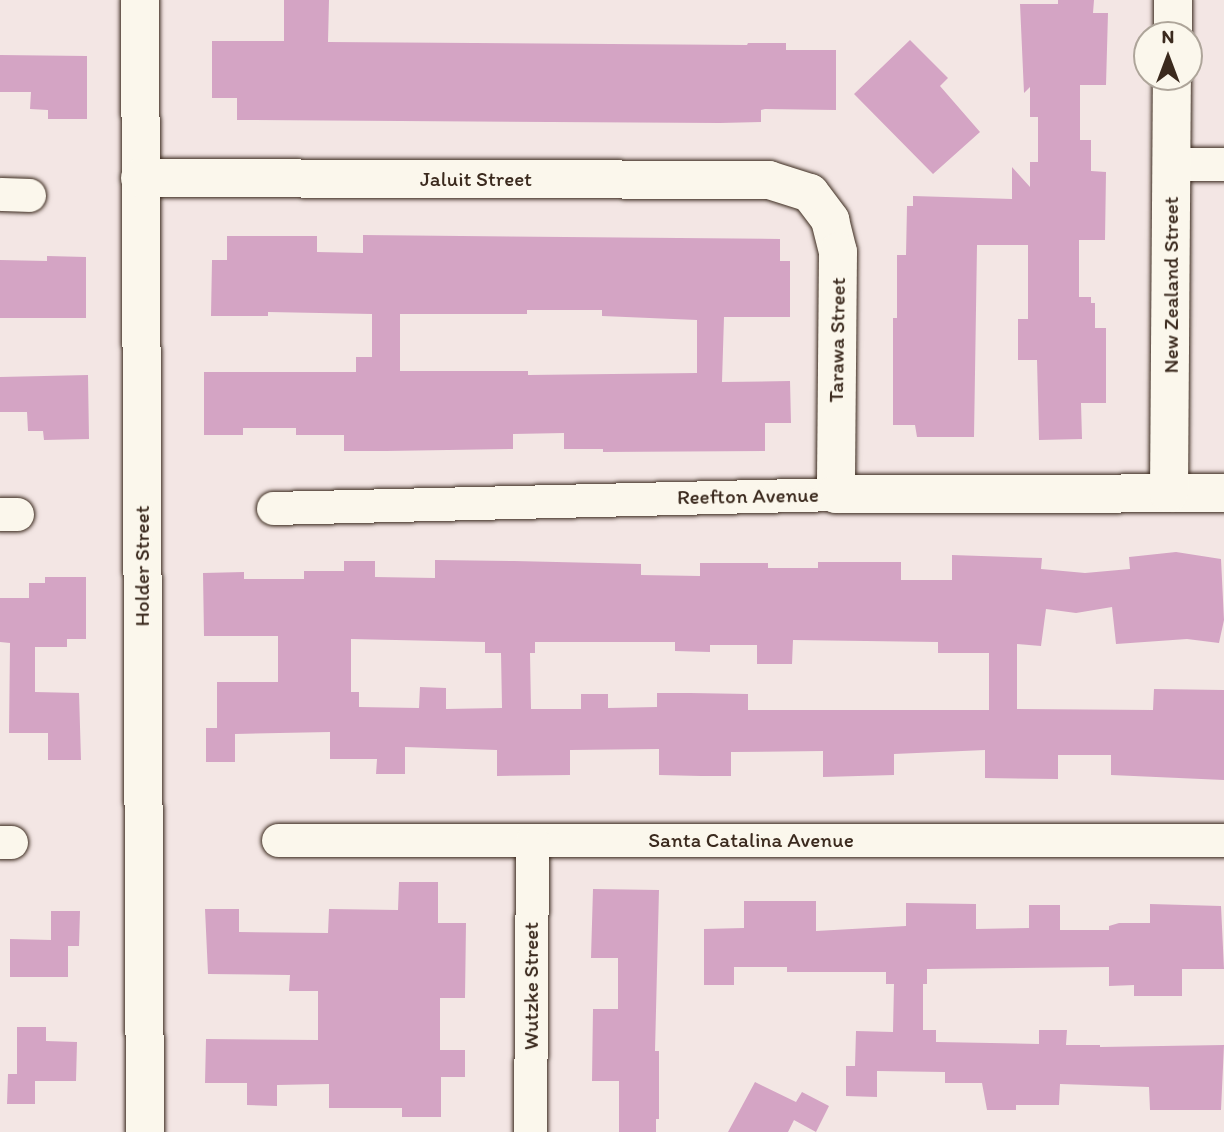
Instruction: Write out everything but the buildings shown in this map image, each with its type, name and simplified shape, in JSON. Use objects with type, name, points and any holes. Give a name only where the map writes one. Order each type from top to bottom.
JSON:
[{"type":"street","name":"Holder Street","points":[[140,0],[145,1132]]},
{"type":"street","points":[[1173,0],[1173,21]]},
{"type":"street","name":"New Zealand Street","points":[[1169,493],[1172,91]]},
{"type":"street","points":[[1172,164],[1224,164]]},
{"type":"street","name":"Jaluit Street","points":[[140,178],[769,180],[810,193]]},
{"type":"street","name":"Tarawa Street","points":[[810,193],[830,220],[838,252],[836,494]]},
{"type":"street","name":"Reefton Avenue","points":[[273,508],[836,494],[1224,493]]},
{"type":"street","name":"Santa Catalina Avenue","points":[[278,840],[1224,840]]},
{"type":"street","name":"Wutzke Street","points":[[530,1132],[532,840]]}]
